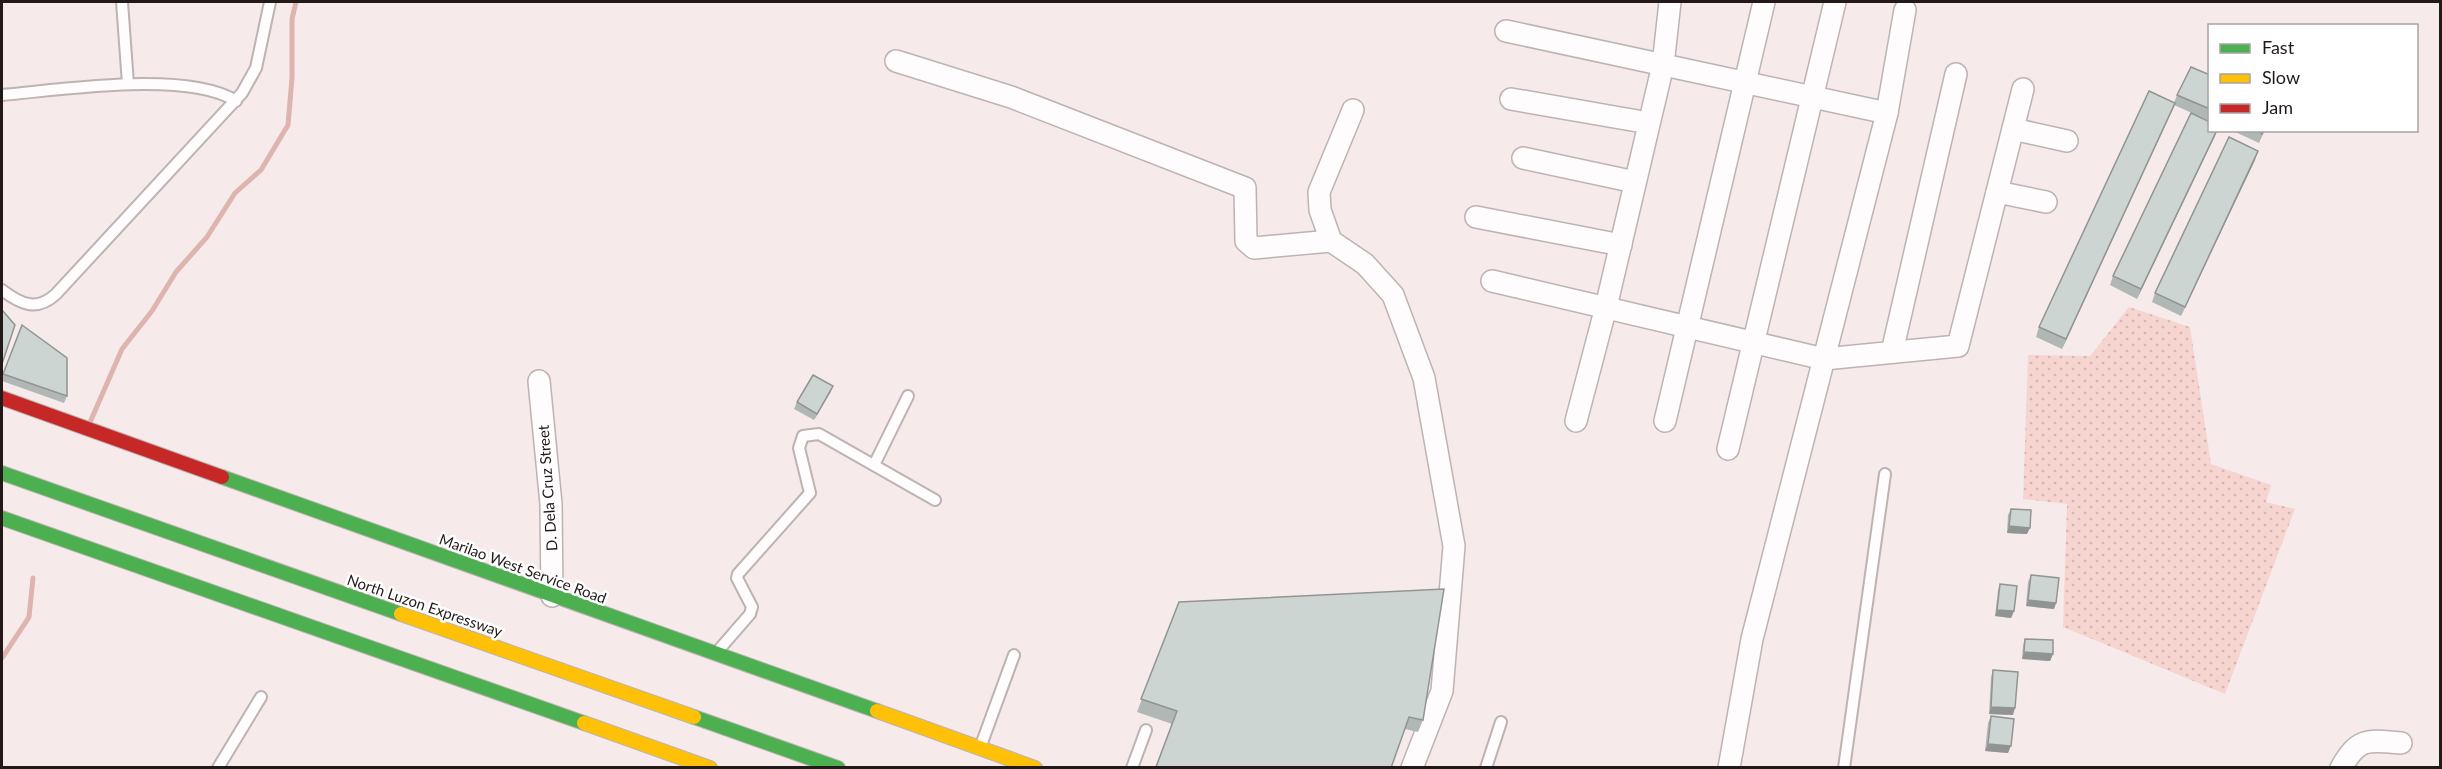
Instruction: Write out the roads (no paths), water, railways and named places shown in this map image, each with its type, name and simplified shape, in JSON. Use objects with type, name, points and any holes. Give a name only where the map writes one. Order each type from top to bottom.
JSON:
[{"type":"main road","name":"Marilao West Service Road","points":[[2,398],[1035,768]]},
{"type":"main road","name":"North Luzon Expressway","points":[[2,473],[838,768]]},
{"type":"main road","points":[[2,518],[710,768]]},
{"type":"street","points":[[1576,421],[1606,307],[1663,65],[1670,2]]},
{"type":"street","points":[[1665,421],[1764,2]]},
{"type":"street","points":[[1728,449],[1835,2]]},
{"type":"street","points":[[1729,768],[1752,639],[1887,113],[1905,10]]},
{"type":"street","points":[[1506,31],[1887,113]]},
{"type":"street","points":[[896,61],[1011,97],[1245,188],[1246,241],[1254,248],[1331,241]]},
{"type":"street","points":[[1892,352],[1956,74]]},
{"type":"street","points":[[1492,281],[1824,359],[1958,346],[2023,89]]},
{"type":"street","points":[[1511,99],[1649,123]]},
{"type":"street","points":[[1353,110],[1319,192],[1320,210],[1331,241],[1365,264],[1393,295],[1424,378],[1454,546],[1442,691],[1412,768]]},
{"type":"street","points":[[2013,129],[2067,141]]},
{"type":"street","points":[[1523,158],[1635,182]]},
{"type":"street","points":[[1997,192],[2046,202]]},
{"type":"street","points":[[1476,217],[1621,245]]},
{"type":"street","name":"D. Dela Cruz Street","points":[[539,381],[551,504],[552,596]]},
{"type":"street","points":[[2341,768],[2352,750],[2364,742],[2401,743]]},
{"type":"lane","points":[[122,2],[128,84]]},
{"type":"lane","points":[[2,290],[19,303],[28,305],[37,305],[51,300],[236,101],[256,68],[270,2]]},
{"type":"lane","points":[[2,95],[128,84],[202,87],[220,92],[236,101]]},
{"type":"lane","points":[[874,465],[908,396]]},
{"type":"lane","points":[[715,655],[750,614],[752,607],[737,578],[738,574],[810,493],[799,448],[803,436],[819,434],[935,500]]},
{"type":"lane","points":[[1844,768],[1885,474]]},
{"type":"lane","points":[[980,748],[1014,655]]},
{"type":"lane","points":[[218,768],[261,697]]},
{"type":"lane","points":[[1486,768],[1501,722]]},
{"type":"lane","points":[[1132,768],[1146,730]]},
{"type":"waterway","points":[[91,420],[122,349],[152,311],[176,272],[207,237],[235,193],[261,170],[288,125],[292,78],[292,19],[296,2]]},
{"type":"waterway","points":[[2,658],[29,617],[33,578]]}]
